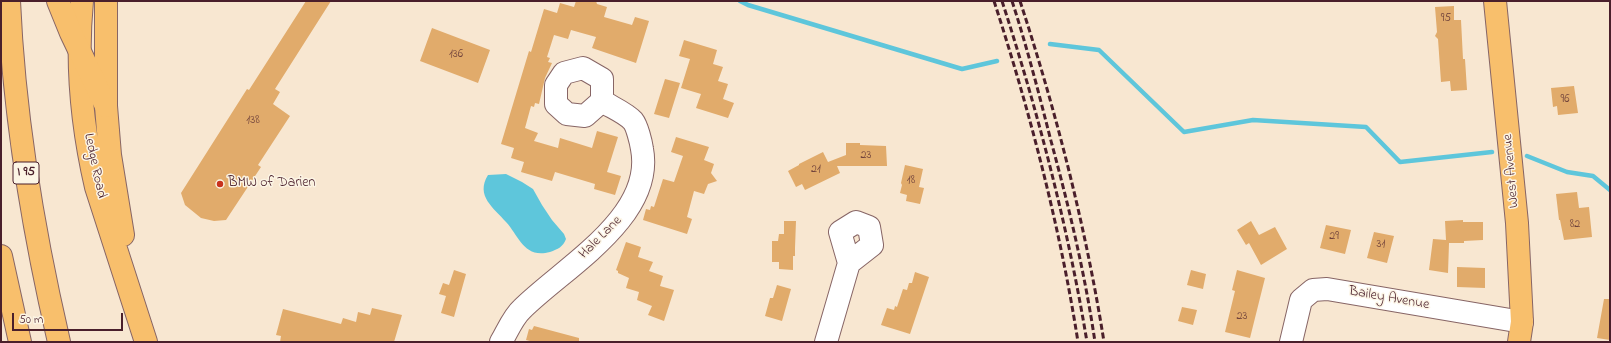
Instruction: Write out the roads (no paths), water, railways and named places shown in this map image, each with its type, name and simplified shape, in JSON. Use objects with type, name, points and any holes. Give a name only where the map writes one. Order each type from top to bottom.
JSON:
[{"type":"main road","name":"I 95","points":[[9,1],[14,70],[27,174],[45,277],[60,342]]},
{"type":"main road","points":[[58,1],[80,53],[106,106]]},
{"type":"main road","name":"Ledge Road","points":[[82,1],[80,53],[82,105],[91,165],[96,187],[144,334]]},
{"type":"main road","name":"Ledge Road","points":[[106,1],[106,106],[110,155],[122,226],[144,334]]},
{"type":"main road","name":"West Avenue","points":[[1495,1],[1517,223],[1520,332]]},
{"type":"main road","points":[[1,256],[20,342]]},
{"type":"street","name":"Hale Lane","points":[[501,342],[520,310],[604,238],[627,211],[639,185],[644,161],[640,139],[633,121],[602,101]]},
{"type":"street","points":[[826,342],[849,263]]},
{"type":"street","name":"Bailey Avenue","points":[[1291,342],[1302,300],[1313,290],[1327,289],[1520,332]]},
{"type":"water","points":[[506,174],[533,189],[552,220],[564,234],[566,239],[560,247],[550,252],[541,253],[528,249],[492,207],[485,195],[485,182],[488,175]]},
{"type":"waterway","points":[[740,1],[748,5],[962,69],[997,61]]},
{"type":"waterway","points":[[1050,44],[1099,50],[1184,132],[1253,120],[1366,127],[1400,162],[1492,152]]},
{"type":"waterway","points":[[1527,156],[1567,172],[1593,176],[1610,190]]},
{"type":"railway","points":[[994,1],[1020,85],[1043,170],[1071,299],[1078,342]]},
{"type":"railway","points":[[1002,1],[1028,85],[1051,170],[1071,256],[1087,342]]},
{"type":"railway","points":[[1012,1],[1033,71],[1058,166],[1081,266],[1095,342]]},
{"type":"railway","points":[[1020,1],[1046,85],[1069,170],[1097,299],[1104,342]]},
{"type":"place","name":"BMW of Darien","points":[[220,184]]}]
